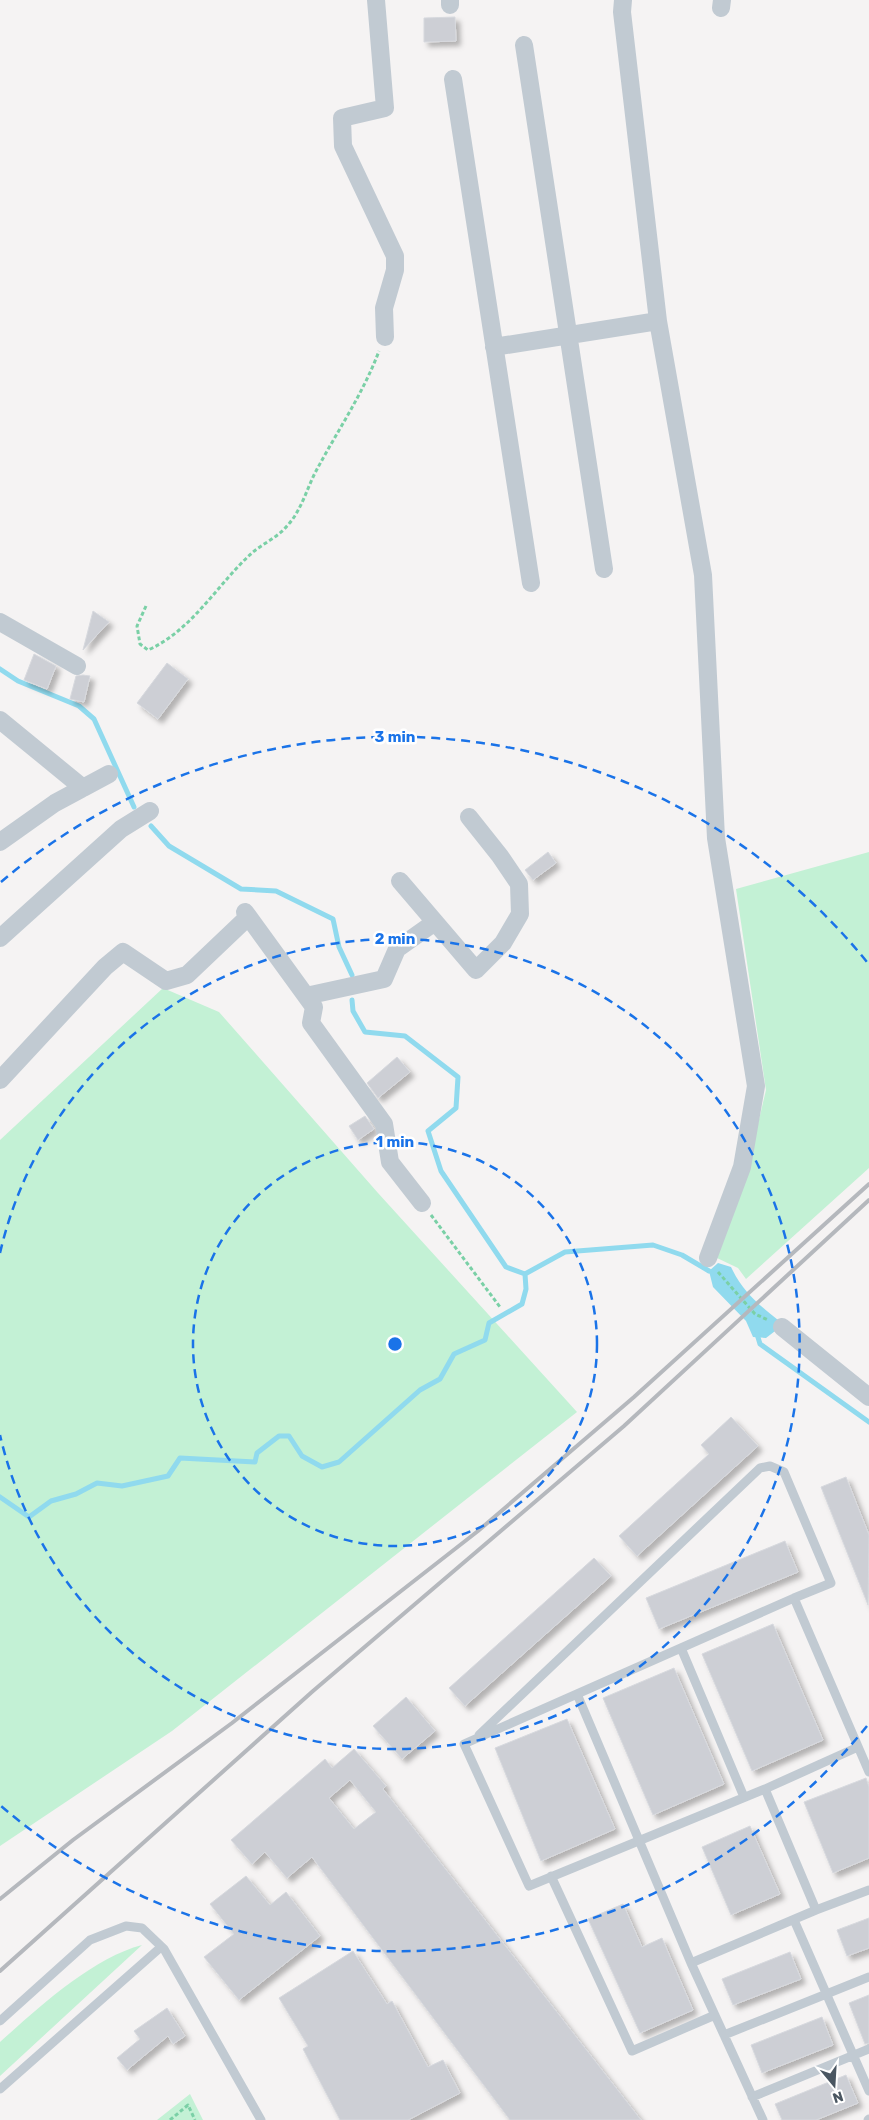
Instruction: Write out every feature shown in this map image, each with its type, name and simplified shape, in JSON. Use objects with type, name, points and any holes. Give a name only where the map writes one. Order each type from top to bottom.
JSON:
[{"type":"street","points":[[376,0],[385,108],[342,118],[343,146],[395,256],[395,270],[384,308],[385,337]]},
{"type":"street","points":[[623,0],[622,12],[658,321],[703,575],[716,838],[756,1086],[742,1167],[708,1258]]},
{"type":"street","points":[[524,45],[604,569]]},
{"type":"street","points":[[453,79],[531,582]]},
{"type":"street","points":[[494,347],[658,321]]},
{"type":"street","points":[[0,622],[77,666]]},
{"type":"street","points":[[0,720],[83,788]]},
{"type":"street","points":[[0,842],[55,803],[109,774]]},
{"type":"street","points":[[0,938],[121,829],[150,810]]},
{"type":"street","points":[[400,880],[476,970],[503,943],[520,914],[519,884],[500,856],[468,817]]},
{"type":"street","points":[[0,1080],[105,967],[123,952],[166,981],[187,975],[246,914],[314,1007],[311,1023],[384,1124],[390,1162],[422,1203]]},
{"type":"street","points":[[306,996],[384,978],[397,949],[436,922]]},
{"type":"street","points":[[782,1327],[869,1397]]},
{"type":"lane","points":[[473,1740],[753,1474],[765,1466],[784,1472],[831,1583],[464,1744],[529,1886],[765,1789],[858,1747]]},
{"type":"lane","points":[[794,1598],[869,1772]]},
{"type":"lane","points":[[681,1648],[744,1797]]},
{"type":"lane","points":[[577,1694],[692,1963],[763,2120]]},
{"type":"lane","points":[[765,1789],[816,1910]]},
{"type":"lane","points":[[551,1876],[632,2051],[715,2015]]},
{"type":"lane","points":[[692,1963],[816,1910],[869,1890]]},
{"type":"lane","points":[[794,1920],[869,2091]]},
{"type":"lane","points":[[0,2021],[90,1940],[126,1926],[142,1928],[161,1947],[261,2120]]},
{"type":"lane","points":[[0,2089],[161,1947]]},
{"type":"lane","points":[[724,2035],[869,1978]]},
{"type":"lane","points":[[752,2097],[869,2049]]},
{"type":"path","points":[[146,606],[137,626],[140,644],[148,650],[161,644],[188,622],[253,552],[286,527],[300,507],[314,475],[372,371],[385,337]]},
{"type":"path","points":[[422,1203],[500,1306]]},
{"type":"path","points":[[708,1258],[727,1285],[754,1314],[782,1327]]},
{"type":"path","points":[[170,2120],[188,2106],[195,2120]]},
{"type":"green space","points":[[869,852],[869,1168],[746,1279],[738,1268],[717,1258],[746,1174],[766,1090],[736,889]]},
{"type":"green space","points":[[163,988],[219,1012],[378,1193],[577,1412],[172,1731],[0,1846],[0,1140]]},
{"type":"green space","points":[[142,1945],[0,2076],[0,2042],[48,2000],[85,1972],[123,1952]]},
{"type":"green space","points":[[190,2094],[203,2120],[157,2120]]},
{"type":"water","points":[[718,1263],[731,1267],[740,1283],[751,1296],[778,1320],[779,1328],[766,1338],[753,1337],[746,1321],[713,1287],[709,1271]]},
{"type":"building","points":[[455,17],[456,41],[424,42],[424,18]]},
{"type":"building","points":[[93,611],[109,622],[83,650]]},
{"type":"building","points":[[34,654],[56,666],[47,689],[24,680]]},
{"type":"building","points":[[167,663],[188,679],[158,719],[137,703]]},
{"type":"building","points":[[76,676],[90,676],[84,702],[70,699]]},
{"type":"building","points":[[548,852],[556,863],[533,880],[525,870]]},
{"type":"building","points":[[397,1057],[410,1072],[378,1098],[367,1083]]},
{"type":"building","points":[[365,1116],[374,1129],[358,1140],[349,1126]]},
{"type":"building","points":[[731,1417],[758,1446],[637,1556],[619,1536],[709,1454],[701,1445]]},
{"type":"building","points":[[846,1477],[869,1535],[868,1605],[821,1487]]},
{"type":"building","points":[[785,1541],[798,1572],[659,1629],[646,1598]]},
{"type":"building","points":[[594,1558],[611,1576],[465,1706],[449,1688]]},
{"type":"building","points":[[773,1624],[823,1740],[752,1771],[702,1654]]},
{"type":"building","points":[[674,1668],[724,1784],[653,1815],[603,1698]]},
{"type":"building","points":[[406,1697],[435,1731],[402,1759],[373,1726]]},
{"type":"building","points":[[567,1719],[615,1829],[541,1861],[495,1748]]},
{"type":"building","points":[[354,1749],[386,1786],[383,1789],[641,2120],[510,2120],[312,1857],[287,1878],[265,1852],[252,1864],[231,1840],[325,1759],[332,1768]],"holes":[[[350,1780],[376,1812],[354,1829],[329,1798]]]},
{"type":"building","points":[[866,1778],[869,1787],[869,1858],[833,1873],[804,1802]]},
{"type":"building","points":[[750,1826],[780,1894],[731,1915],[702,1847]]},
{"type":"building","points":[[246,1876],[270,1905],[286,1892],[320,1936],[239,2000],[204,1957],[234,1934],[210,1904]]},
{"type":"building","points":[[623,1904],[642,1947],[662,1938],[693,2010],[640,2033],[588,1919]]},
{"type":"building","points":[[869,1918],[869,1948],[847,1956],[837,1930]]},
{"type":"building","points":[[353,1951],[387,2004],[392,2001],[428,2067],[443,2060],[460,2093],[408,2120],[340,2120],[303,2049],[308,2046],[279,1998]]},
{"type":"building","points":[[790,1952],[801,1979],[733,2005],[722,1979]]},
{"type":"building","points":[[869,1995],[869,2043],[865,2044],[849,2003]]},
{"type":"building","points":[[167,2008],[185,2036],[173,2044],[168,2036],[127,2070],[117,2058],[140,2039],[134,2031]]},
{"type":"building","points":[[822,2017],[833,2045],[762,2073],[751,2045]]},
{"type":"building","points":[[846,2075],[858,2103],[816,2120],[782,2120],[775,2104]]},
{"type":"waterway","points":[[0,669],[18,681],[79,706],[94,719],[134,807]]},
{"type":"waterway","points":[[151,826],[169,846],[241,889],[276,891],[333,919],[339,947],[352,975]]},
{"type":"waterway","points":[[352,1000],[353,1011],[365,1032],[405,1036],[458,1077],[456,1108],[428,1131],[441,1171],[506,1267],[525,1274],[565,1252],[653,1245],[682,1255],[709,1271]]},
{"type":"waterway","points":[[0,1497],[29,1517],[51,1501],[76,1494],[97,1483],[122,1486],[168,1476],[180,1458],[255,1462],[257,1453],[279,1436],[289,1436],[302,1456],[322,1467],[339,1462],[420,1390],[440,1379],[454,1354],[485,1340],[489,1323],[522,1304],[526,1289],[525,1274]]},
{"type":"waterway","points":[[757,1334],[760,1344],[869,1422]]},
{"type":"railway","points":[[0,1899],[73,1840],[232,1723],[478,1531],[634,1397],[869,1184]]},
{"type":"railway","points":[[0,1971],[313,1691],[624,1426],[869,1200]]}]
